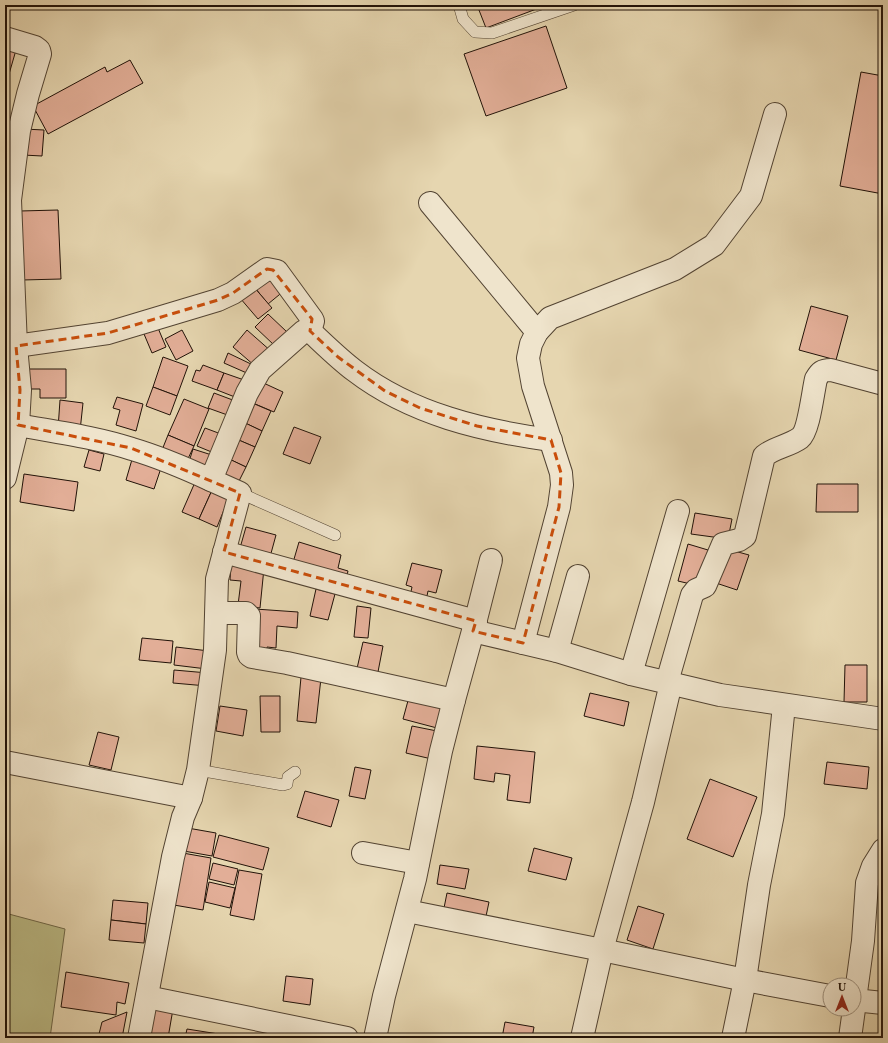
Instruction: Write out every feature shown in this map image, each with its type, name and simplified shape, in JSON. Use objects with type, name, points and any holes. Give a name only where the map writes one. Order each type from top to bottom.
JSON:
[{"type":"street","points":[[5,38],[35,47],[39,50],[40,54],[19,131],[10,200],[16,346],[12,378],[20,390],[18,424],[5,478]]},
{"type":"street","points":[[523,643],[559,507],[562,484],[551,440],[533,386],[528,358],[531,344],[537,332],[550,318],[675,269],[714,245],[751,196],[775,114]]},
{"type":"street","points":[[430,203],[537,332]]},
{"type":"street","points":[[16,346],[108,333],[218,300],[233,294],[267,269],[277,271],[312,319],[313,321],[310,331]]},
{"type":"street","points":[[211,480],[247,393],[260,370],[304,331],[310,331],[338,358],[357,373],[420,408],[477,426],[522,436],[551,440]]},
{"type":"street","points":[[582,1038],[602,950],[643,802],[669,683],[692,595],[696,590],[705,586],[723,544],[739,540],[745,536],[764,456],[771,451],[800,439],[806,431],[816,379],[820,372],[823,370],[831,370],[883,384]]},
{"type":"street","points":[[18,424],[85,437],[131,448],[240,493],[217,579],[215,650],[198,770],[191,798],[183,817],[173,857],[139,1038]]},
{"type":"street","points":[[631,674],[678,511]]},
{"type":"street","points":[[224,552],[474,626],[523,643],[557,651],[631,674],[720,695],[883,719]]},
{"type":"street","points":[[375,1038],[384,996],[418,863],[441,751],[491,560]]},
{"type":"street","points":[[557,651],[578,576]]},
{"type":"street","points":[[217,613],[246,613],[249,616],[248,652],[252,657],[287,663],[454,700]]},
{"type":"street","points":[[733,1038],[745,980],[759,885],[773,814],[784,705]]},
{"type":"street","points":[[5,762],[191,798]]},
{"type":"street","points":[[858,977],[863,942],[866,883],[873,866],[883,850]]},
{"type":"street","points":[[363,853],[418,863]]},
{"type":"street","points":[[407,910],[822,994]]},
{"type":"street","points":[[147,997],[347,1038]]},
{"type":"street","points":[[862,1004],[883,1003]]},
{"type":"street","points":[[850,1038],[852,1017]]},
{"type":"lane","points":[[459,5],[463,19],[475,32],[492,33],[574,5]]},
{"type":"lane","points":[[240,493],[335,535]]},
{"type":"lane","points":[[198,770],[283,785],[287,784],[288,777],[295,772]]},
{"type":"highlighted area","points":[[267,269],[273,270],[312,319],[310,331],[338,357],[385,391],[420,408],[477,426],[551,440],[561,473],[559,507],[523,643],[473,631],[476,621],[224,552],[240,493],[131,448],[18,425],[20,390],[16,346],[108,333],[218,300],[233,293]]},
{"type":"green space","points":[[5,913],[65,929],[50,1038],[5,1038]]},
{"type":"building","points":[[477,5],[547,5],[486,28]]},
{"type":"building","points":[[883,18],[883,40],[879,40]]},
{"type":"building","points":[[546,26],[567,88],[486,116],[464,54]]},
{"type":"building","points":[[5,47],[16,50],[5,88]]},
{"type":"building","points":[[130,60],[143,83],[48,134],[33,106],[105,67],[107,72]]},
{"type":"building","points":[[861,72],[883,76],[883,194],[840,186]]},
{"type":"building","points":[[24,129],[44,130],[42,156],[23,155]]},
{"type":"building","points":[[58,210],[61,279],[22,280],[20,211]]},
{"type":"building","points":[[272,276],[285,290],[268,304],[256,289]]},
{"type":"building","points":[[253,286],[272,308],[258,319],[240,298]]},
{"type":"building","points":[[811,306],[848,316],[836,360],[799,350]]},
{"type":"building","points":[[268,314],[287,332],[274,345],[255,327]]},
{"type":"building","points":[[158,328],[166,347],[152,353],[144,334]]},
{"type":"building","points":[[182,330],[193,351],[176,360],[165,339]]},
{"type":"building","points":[[247,330],[272,352],[255,366],[233,347]]},
{"type":"building","points":[[228,353],[253,365],[249,374],[224,363]]},
{"type":"building","points":[[163,357],[188,366],[177,396],[153,387]]},
{"type":"building","points":[[203,365],[224,373],[217,390],[192,381],[196,370],[200,371]]},
{"type":"building","points":[[26,369],[66,369],[66,398],[40,398],[40,389],[26,389]]},
{"type":"building","points":[[224,373],[247,381],[240,399],[217,390]]},
{"type":"building","points":[[257,380],[283,392],[274,412],[248,401]]},
{"type":"building","points":[[153,387],[177,396],[170,415],[146,406]]},
{"type":"building","points":[[214,393],[238,402],[233,417],[208,408]]},
{"type":"building","points":[[117,397],[143,404],[136,431],[116,425],[120,410],[113,408]]},
{"type":"building","points":[[184,399],[209,409],[194,446],[168,435]]},
{"type":"building","points":[[60,400],[83,403],[80,431],[58,429]]},
{"type":"building","points":[[250,402],[271,411],[262,431],[241,421]]},
{"type":"building","points":[[241,421],[262,431],[255,447],[234,438]]},
{"type":"building","points":[[294,427],[321,437],[310,464],[283,454]]},
{"type":"building","points":[[205,428],[221,434],[214,453],[197,446]]},
{"type":"building","points":[[168,435],[194,446],[185,465],[160,455]]},
{"type":"building","points":[[234,438],[255,447],[246,467],[225,457]]},
{"type":"building","points":[[193,449],[218,457],[212,476],[187,468]]},
{"type":"building","points":[[89,450],[104,454],[100,471],[84,467]]},
{"type":"building","points":[[133,456],[162,465],[154,489],[126,480]]},
{"type":"building","points":[[225,457],[246,467],[237,485],[217,476]]},
{"type":"building","points":[[24,474],[78,482],[74,511],[20,502]]},
{"type":"building","points":[[196,480],[213,488],[199,519],[182,512]]},
{"type":"building","points":[[817,484],[858,484],[858,512],[816,512]]},
{"type":"building","points":[[213,488],[230,495],[217,527],[199,519]]},
{"type":"building","points":[[695,513],[732,519],[728,539],[691,534]]},
{"type":"building","points":[[246,527],[276,535],[270,557],[240,548]]},
{"type":"building","points":[[299,542],[341,555],[338,568],[348,571],[345,583],[292,566]]},
{"type":"building","points":[[688,544],[708,550],[699,586],[678,581]]},
{"type":"building","points":[[727,549],[749,555],[737,590],[716,583]]},
{"type":"building","points":[[412,563],[442,570],[436,593],[428,591],[426,601],[410,596],[412,587],[406,585]]},
{"type":"building","points":[[231,565],[264,568],[260,608],[238,605],[241,581],[230,580]]},
{"type":"building","points":[[316,589],[335,594],[328,620],[310,616]]},
{"type":"building","points":[[357,606],[371,608],[368,638],[354,637]]},
{"type":"building","points":[[255,609],[298,612],[297,628],[277,626],[276,648],[267,647],[267,656],[253,647]]},
{"type":"building","points":[[142,638],[173,641],[171,663],[139,660]]},
{"type":"building","points":[[363,642],[383,646],[377,677],[356,673]]},
{"type":"building","points":[[176,647],[209,651],[207,669],[174,665]]},
{"type":"building","points":[[845,665],[867,665],[867,702],[844,702]]},
{"type":"building","points":[[174,670],[208,673],[207,686],[173,683]]},
{"type":"building","points":[[301,677],[321,678],[316,723],[297,721]]},
{"type":"building","points":[[590,693],[629,702],[624,726],[584,716]]},
{"type":"building","points":[[260,696],[280,696],[280,732],[261,732]]},
{"type":"building","points":[[409,697],[443,706],[437,728],[403,719]]},
{"type":"building","points":[[220,706],[247,710],[243,736],[216,731]]},
{"type":"building","points":[[412,726],[442,732],[436,760],[406,753]]},
{"type":"building","points":[[98,732],[119,737],[111,770],[89,765]]},
{"type":"building","points":[[477,746],[535,752],[530,803],[507,800],[510,775],[495,773],[494,782],[474,779]]},
{"type":"building","points":[[827,762],[869,767],[867,789],[824,784]]},
{"type":"building","points":[[355,767],[371,770],[365,799],[349,796]]},
{"type":"building","points":[[710,779],[757,797],[733,857],[687,839]]},
{"type":"building","points":[[305,791],[339,800],[331,827],[297,817]]},
{"type":"building","points":[[182,827],[216,833],[212,856],[178,850]]},
{"type":"building","points":[[219,835],[269,848],[263,870],[213,857]]},
{"type":"building","points":[[534,848],[572,858],[566,880],[528,871]]},
{"type":"building","points":[[177,852],[211,858],[203,910],[168,904]]},
{"type":"building","points":[[213,863],[238,869],[234,885],[209,879]]},
{"type":"building","points":[[440,865],[469,869],[465,889],[437,884]]},
{"type":"building","points":[[239,870],[262,874],[254,920],[230,915]]},
{"type":"building","points":[[209,882],[235,888],[230,908],[205,902]]},
{"type":"building","points":[[447,893],[489,902],[485,921],[443,913]]},
{"type":"building","points":[[113,900],[148,903],[146,924],[111,920]]},
{"type":"building","points":[[638,906],[664,914],[653,949],[627,940]]},
{"type":"building","points":[[111,920],[146,924],[144,943],[109,940]]},
{"type":"building","points":[[66,972],[129,983],[125,1004],[117,1002],[116,1015],[61,1007]]},
{"type":"building","points":[[286,976],[313,979],[310,1005],[283,1001]]},
{"type":"building","points":[[150,1005],[173,1009],[168,1038],[143,1038]]},
{"type":"building","points":[[127,1012],[122,1038],[98,1038],[102,1022]]},
{"type":"building","points":[[505,1022],[534,1027],[532,1038],[502,1038]]},
{"type":"building","points":[[187,1029],[225,1035],[225,1038],[185,1038]]}]
